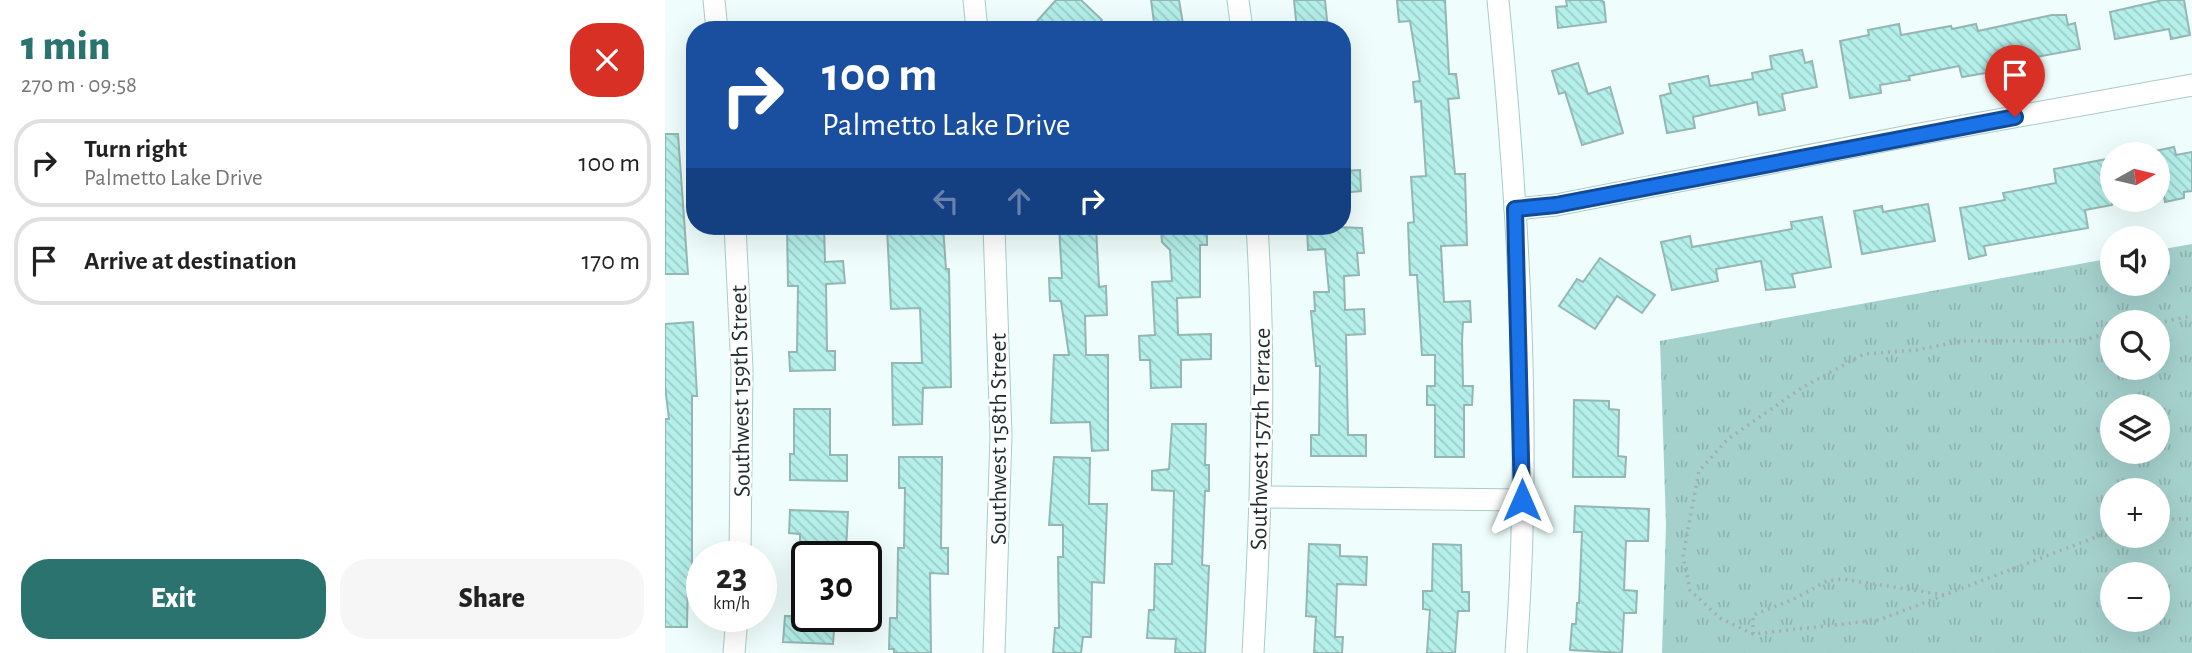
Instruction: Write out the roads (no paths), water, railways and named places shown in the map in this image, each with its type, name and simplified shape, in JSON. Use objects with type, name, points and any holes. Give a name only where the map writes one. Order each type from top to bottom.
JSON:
[{"type":"street","points":[[974,0],[976,21]]},
{"type":"street","points":[[1238,0],[1241,21]]},
{"type":"street","points":[[1498,0],[1515,209],[1522,500],[1516,653]]},
{"type":"street","points":[[718,21],[720,1]]},
{"type":"street","points":[[1515,209],[1556,205],[1914,135],[2192,85]]},
{"type":"street","name":"Southwest 159th Street","points":[[735,235],[742,369],[740,541]]},
{"type":"street","name":"Southwest 158th Street","points":[[994,235],[1000,435],[994,653]]},
{"type":"street","name":"Southwest 157th Terrace","points":[[1252,653],[1262,496],[1262,313],[1258,235]]},
{"type":"street","points":[[1262,496],[1522,500]]},
{"type":"street","points":[[734,653],[736,632]]}]
